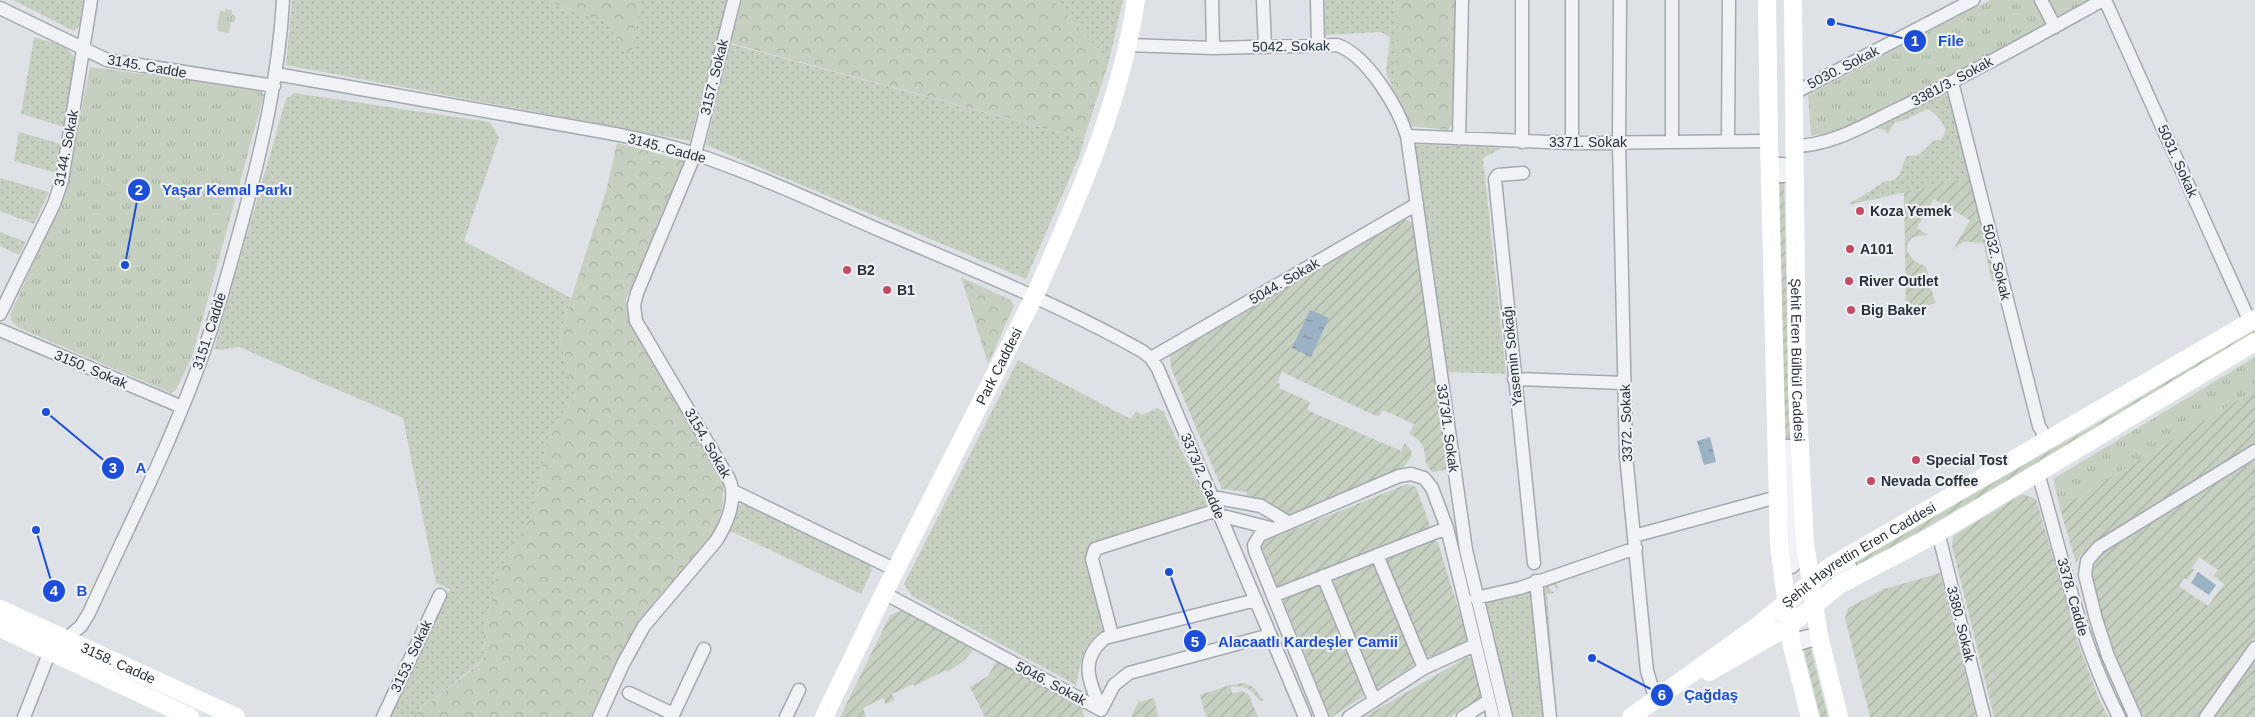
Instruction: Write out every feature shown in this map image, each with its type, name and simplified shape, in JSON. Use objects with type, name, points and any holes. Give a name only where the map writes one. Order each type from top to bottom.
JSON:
[{"type":"main road","name":"Park Caddesi","points":[[824,717],[884,593],[1034,297],[1086,174],[1127,46],[1136,0]]},
{"type":"main road","name":"Şehit Eren Bülbül Caddesi","points":[[1768,0],[1769,141],[1779,545],[1786,602],[1795,632],[1792,646],[1810,717]]},
{"type":"main road","name":"Şehit Eren Bülbül Caddesi","points":[[1793,0],[1797,391],[1805,543],[1819,636],[1838,717]]},
{"type":"main road","points":[[1769,141],[1794,127]]},
{"type":"main road","name":"Şehit Hayrettin Eren Caddesi","points":[[1644,711],[1831,566],[2252,320]]},
{"type":"main road","name":"Şehit Hayrettin Eren Caddesi","points":[[1644,711],[1755,647],[1795,632],[1814,605],[1839,586],[1938,532],[2255,342]]},
{"type":"main road","name":"3158. Cadde","points":[[0,609],[67,638],[236,717]]},
{"type":"main road","name":"3158. Cadde","points":[[0,628],[190,717]]},
{"type":"main road","points":[[50,651],[67,638]]},
{"type":"street","name":"3144. Sokak","points":[[0,314],[60,188],[91,0]]},
{"type":"street","name":"3151. Cadde","points":[[67,638],[81,626],[89,613],[182,407],[206,345],[228,274],[275,80],[283,0]]},
{"type":"street","name":"3157. Sokak","points":[[695,154],[734,0]]},
{"type":"street","points":[[1212,0],[1213,48]]},
{"type":"street","points":[[1263,0],[1265,47]]},
{"type":"street","points":[[1317,0],[1318,45]]},
{"type":"street","points":[[1459,139],[1462,0]]},
{"type":"street","points":[[1522,0],[1522,142]]},
{"type":"street","points":[[1572,0],[1572,144]]},
{"type":"street","name":"3372. Sokak","points":[[1620,0],[1619,143],[1626,455],[1647,671],[1644,711]]},
{"type":"street","points":[[1672,0],[1672,142]]},
{"type":"street","points":[[1728,141],[1729,0]]},
{"type":"street","name":"5030. Sokak","points":[[1794,93],[1973,0]]},
{"type":"street","points":[[2041,0],[2055,27]]},
{"type":"street","name":"3381/3. Sokak","points":[[1794,146],[1814,144],[1848,133],[1952,82],[2104,0]]},
{"type":"street","name":"5031. Sokak","points":[[2104,0],[2252,320]]},
{"type":"street","name":"3145. Cadde","points":[[0,8],[84,50],[112,61],[275,80],[647,140],[695,154],[776,186],[1034,297]]},
{"type":"street","name":"5042. Sokak","points":[[1127,46],[1213,48],[1337,45],[1354,54],[1371,73],[1395,108],[1407,136]]},
{"type":"street","name":"5032. Sokak","points":[[1952,82],[2039,426],[2047,440]]},
{"type":"street","name":"3371. Sokak","points":[[1407,136],[1572,144],[1769,141]]},
{"type":"street","name":"3373/1. Sokak","points":[[1407,136],[1466,550],[1506,717]]},
{"type":"street","name":"3154. Sokak","points":[[599,717],[623,664],[644,626],[716,541],[724,528],[731,507],[733,491],[730,479],[636,321],[634,313],[637,293],[695,154]]},
{"type":"street","name":"Yasemin Sokağı","points":[[1523,173],[1498,174],[1495,179],[1534,563]]},
{"type":"street","name":"5044. Sokak","points":[[1151,358],[1416,204]]},
{"type":"street","points":[[1034,297],[1137,349],[1151,358]]},
{"type":"street","name":"3150. Sokak","points":[[0,330],[182,407]]},
{"type":"street","name":"3373/2. Cadde","points":[[1151,358],[1158,368],[1305,717]]},
{"type":"street","points":[[1514,379],[1624,384]]},
{"type":"street","points":[[1784,446],[1790,446],[1795,542],[1791,544],[1784,446]]},
{"type":"street","points":[[2135,717],[2108,656],[2096,619],[2085,575],[2087,561],[2100,547],[2255,451]]},
{"type":"street","name":"3378. Cadde","points":[[2038,473],[2086,640],[2106,693],[2119,717]]},
{"type":"street","points":[[1322,717],[1254,545],[1260,535],[1399,476],[1411,474],[1424,478],[1432,488],[1446,528],[1493,717]]},
{"type":"street","points":[[733,491],[896,570]]},
{"type":"street","points":[[1212,497],[1261,506],[1289,523]]},
{"type":"street","points":[[1476,598],[1520,588],[1635,542],[1778,497]]},
{"type":"street","points":[[1112,635],[1092,559],[1094,549],[1218,512],[1274,529]]},
{"type":"street","points":[[1273,596],[1446,528]]},
{"type":"street","name":"3380. Sokak","points":[[1938,532],[1984,717]]},
{"type":"street","points":[[1377,555],[1424,668]]},
{"type":"street","points":[[1323,576],[1374,700]]},
{"type":"street","points":[[1536,581],[1550,717]]},
{"type":"street","name":"5046. Sokak","points":[[884,593],[1099,713],[1114,685],[1129,674],[1270,635]]},
{"type":"street","name":"3153. Sokak","points":[[383,717],[440,595]]},
{"type":"street","points":[[1099,713],[1088,670],[1093,652],[1099,644],[1112,635],[1256,600]]},
{"type":"street","points":[[1349,717],[1424,668],[1475,645]]},
{"type":"street","points":[[2206,717],[2255,648]]},
{"type":"street","points":[[629,694],[673,716],[704,649]]},
{"type":"street","points":[[24,717],[50,651]]},
{"type":"street","points":[[786,717],[799,690]]},
{"type":"street","points":[[1463,717],[1488,701]]},
{"type":"green space","points":[[13,0],[83,0],[80,25],[74,31]]},
{"type":"green space","points":[[292,0],[550,0],[552,3],[606,22],[630,59],[641,0],[727,0],[690,141],[286,65]]},
{"type":"green space","points":[[550,0],[641,0],[630,60],[606,22],[552,3]]},
{"type":"green space","points":[[742,0],[1053,0],[1109,61],[1084,139],[730,43]]},
{"type":"green space","points":[[1053,0],[1123,0],[1109,61]]},
{"type":"green space","points":[[1325,0],[1397,0],[1398,24],[1393,90],[1386,72],[1390,38],[1381,32],[1325,35]]},
{"type":"green space","points":[[1397,0],[1457,0],[1455,120],[1448,130],[1411,126],[1393,90],[1398,24]]},
{"type":"green space","points":[[1990,0],[2036,0],[2048,23],[1879,115],[1833,133],[1811,136],[1808,95]]},
{"type":"green space","points":[[2045,0],[2091,0],[2061,16],[2056,15]]},
{"type":"green space","points":[[225,9],[232,10],[232,14],[235,16],[234,22],[231,22],[229,33],[218,31],[217,28],[220,11],[225,11]]},
{"type":"green space","points":[[34,37],[64,47],[73,55],[75,60],[64,127],[21,114]]},
{"type":"green space","points":[[730,44],[1084,139],[1080,154],[1026,279],[706,145]]},
{"type":"green space","points":[[90,67],[258,89],[264,95],[192,357],[176,390],[171,393],[19,328],[12,322],[10,315],[65,192]]},
{"type":"green space","points":[[294,93],[490,122],[499,137],[464,241],[571,298],[559,336],[575,397],[550,430],[532,515],[497,576],[483,637],[484,657],[478,664],[411,717],[390,717],[450,589],[436,583],[403,418],[239,347],[221,350],[214,349],[286,99]]},
{"type":"green space","points":[[1944,94],[1948,94],[1971,177],[1849,205],[1885,181],[1895,179],[1900,173],[1907,156],[1919,155],[1934,140],[1941,140],[1945,130],[1938,117],[1927,109],[1903,121],[1895,122],[1888,134],[1885,130],[1875,128]]},
{"type":"green space","points":[[19,132],[61,144],[56,173],[14,161]]},
{"type":"green space","points":[[617,143],[686,161],[626,299],[631,326],[723,481],[723,506],[716,528],[706,546],[638,624],[590,717],[411,717],[478,665],[484,657],[483,637],[497,576],[532,515],[550,430],[575,397],[559,336],[606,191]]},
{"type":"green space","points":[[1415,144],[1502,148],[1483,158],[1506,374],[1448,372],[1412,148]]},
{"type":"green space","points":[[1777,176],[1784,176],[1790,446],[1784,446]]},
{"type":"green space","points":[[1971,177],[1998,280],[1992,281],[1983,242],[1965,242],[1953,250],[1970,220],[1934,199],[1917,228],[1928,235],[1913,237],[1908,242],[1907,251],[1914,261],[1926,267],[1935,303],[1906,312],[1904,192]]},
{"type":"green space","points":[[0,178],[49,192],[34,224],[0,211]]},
{"type":"green space","points":[[1402,218],[1412,222],[1452,469],[1433,472],[1426,463],[1424,448],[1421,443],[1409,434],[1414,424],[1383,410],[1379,416],[1376,416],[1282,372],[1277,383],[1280,384],[1279,388],[1310,402],[1307,410],[1401,451],[1405,443],[1411,450],[1412,456],[1401,471],[1286,516],[1246,500],[1247,492],[1222,489],[1171,368],[1170,356],[1175,347]]},
{"type":"green space","points":[[0,232],[26,242],[19,255],[0,246]]},
{"type":"green space","points":[[961,277],[1011,300],[1014,306],[988,364]]},
{"type":"green space","points":[[2255,328],[2255,335],[2096,430],[1852,570],[1849,564],[2093,426]]},
{"type":"green space","points":[[2255,357],[2255,390],[2060,508],[2053,479]]},
{"type":"green space","points":[[1018,360],[1131,419],[1136,411],[1142,415],[1157,408],[1163,411],[1208,506],[1097,541],[1090,547],[1086,556],[1103,632],[1096,636],[1087,648],[1081,662],[1076,685],[912,596],[904,584]]},
{"type":"green space","points":[[2255,390],[2255,443],[2101,540],[2080,556],[2076,563],[2060,508]]},
{"type":"green space","points":[[2255,460],[2255,637],[2197,717],[2140,717],[2115,655],[2093,586],[2092,576],[2095,563],[2109,547]],"holes":[[[2199,557],[2218,570],[2213,576],[2224,584],[2208,606],[2179,586],[2184,578],[2187,580],[2194,570],[2192,568]]]},
{"type":"green space","points":[[1407,484],[1416,487],[1431,528],[1280,587],[1277,586],[1260,543]]},
{"type":"green space","points":[[2022,494],[2036,499],[2079,646],[2099,699],[2108,717],[1994,717],[1952,546],[1953,536]]},
{"type":"green space","points":[[744,503],[859,557],[870,565],[872,570],[861,594],[733,532],[726,533],[739,505]]},
{"type":"green space","points":[[1431,538],[1438,543],[1468,640],[1465,644],[1429,657],[1424,654],[1383,557]]},
{"type":"green space","points":[[1580,560],[1581,568],[1585,573],[1557,583],[1558,589],[1553,585],[1548,587],[1554,593],[1547,594],[1557,717],[1513,717],[1478,591],[1520,583]]},
{"type":"green space","points":[[1372,561],[1375,563],[1415,661],[1414,665],[1374,691],[1330,580]]},
{"type":"green space","points":[[1940,573],[1976,717],[1870,717],[1845,618],[1848,608],[1884,589]]},
{"type":"green space","points":[[1322,582],[1368,693],[1332,717],[1330,717],[1283,600]]},
{"type":"green space","points":[[903,610],[973,648],[971,652],[962,662],[947,672],[946,670],[914,686],[913,684],[892,694],[895,700],[886,704],[883,698],[863,708],[866,717],[840,717],[890,615]]},
{"type":"green space","points":[[1809,641],[1828,717],[1820,717],[1802,643]]},
{"type":"green space","points":[[1467,657],[1471,658],[1482,694],[1480,698],[1450,717],[1364,717]]},
{"type":"green space","points":[[2255,660],[2255,717],[2214,717]]},
{"type":"green space","points":[[996,661],[1082,708],[1084,717],[985,717],[970,687],[988,676]]},
{"type":"green space","points":[[1244,683],[1253,687],[1264,701],[1259,700],[1250,690],[1243,687],[1231,687],[1232,693],[1242,691],[1249,695],[1258,717],[1206,717],[1200,695],[1230,685]]},
{"type":"green space","points":[[1154,698],[1158,717],[1131,717],[1138,702]]},
{"type":"water","points":[[1310,310],[1329,318],[1311,357],[1292,348]]},
{"type":"water","points":[[1710,437],[1716,462],[1704,465],[1697,441]]},
{"type":"water","points":[[2198,572],[2216,585],[2209,595],[2191,583]]},
{"type":"place","name":"File","points":[[1831,22]]},
{"type":"place","name":"Koza Yemek","points":[[1860,211]]},
{"type":"place","name":"A101","points":[[1850,249]]},
{"type":"place","name":"Yaşar Kemal Parkı","points":[[125,265]]},
{"type":"place","name":"B2","points":[[847,270]]},
{"type":"place","name":"River Outlet","points":[[1849,281]]},
{"type":"place","name":"B1","points":[[887,290]]},
{"type":"place","name":"Big Baker","points":[[1851,310]]},
{"type":"place","name":"A","points":[[46,412]]},
{"type":"place","name":"Special Tost","points":[[1916,460]]},
{"type":"place","name":"Nevada Coffee","points":[[1871,481]]},
{"type":"place","name":"B","points":[[36,530]]},
{"type":"place","name":"Alacaatlı Kardeşler Camii","points":[[1169,572]]},
{"type":"place","name":"Çağdaş","points":[[1592,658]]}]
